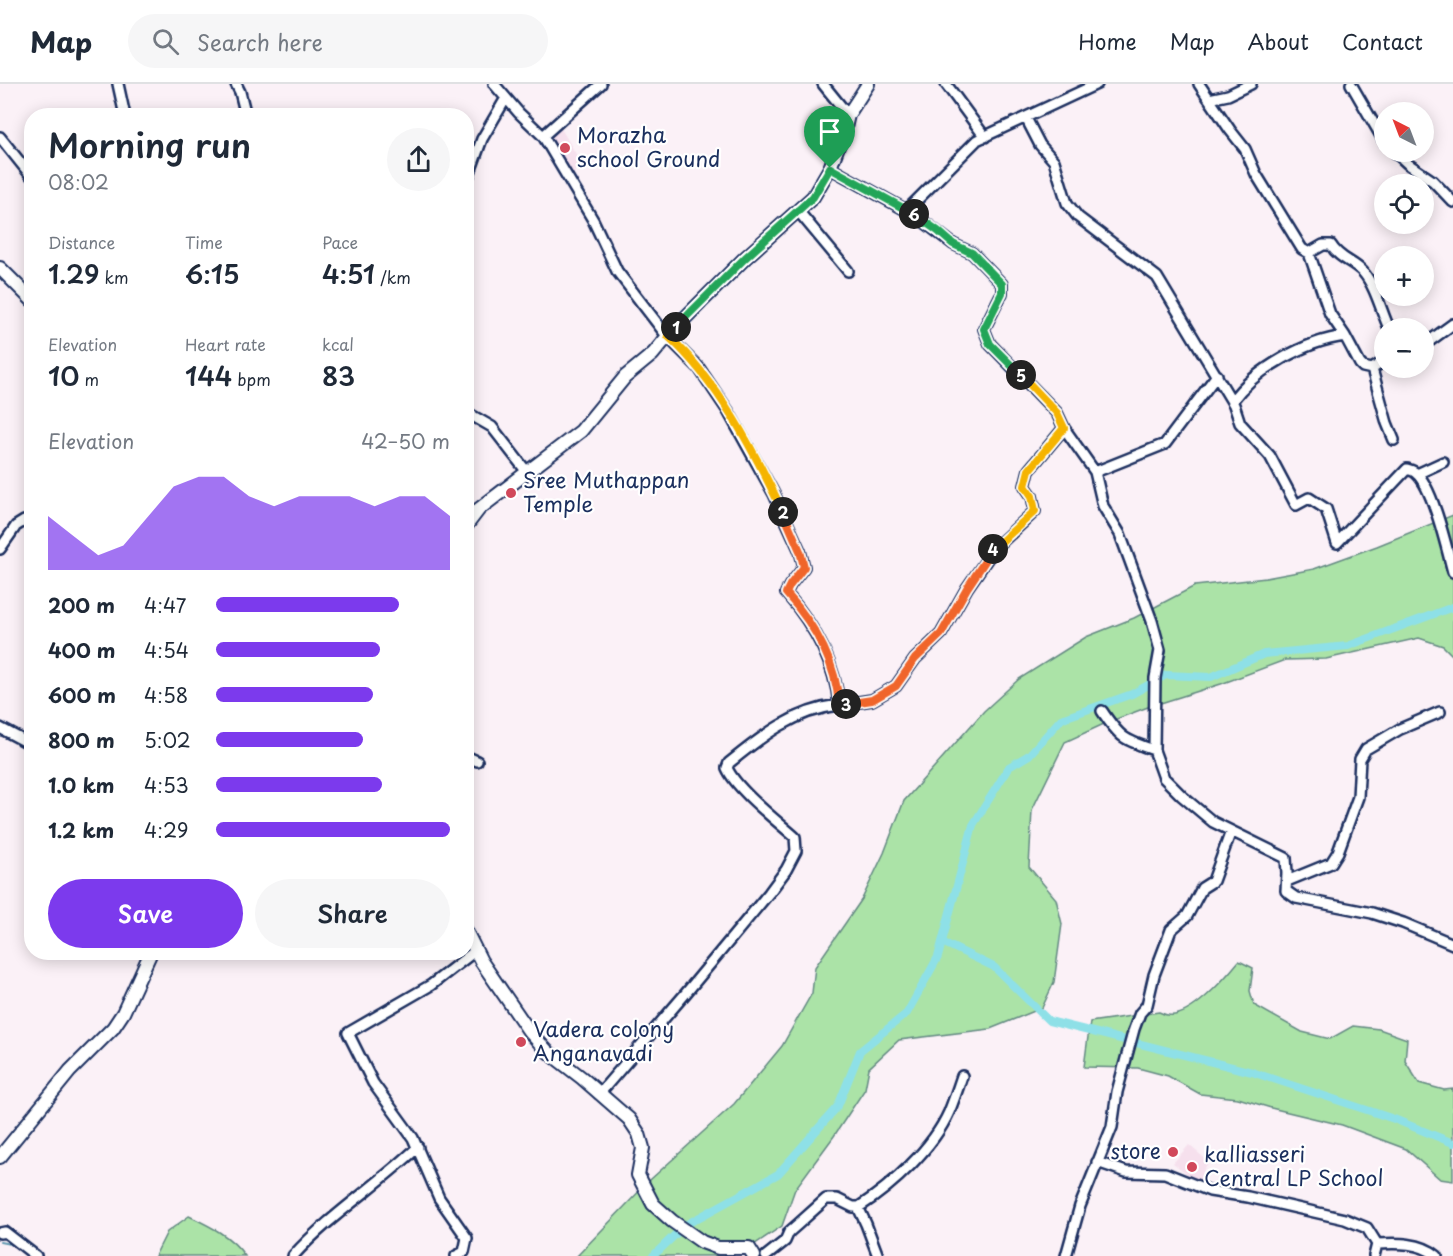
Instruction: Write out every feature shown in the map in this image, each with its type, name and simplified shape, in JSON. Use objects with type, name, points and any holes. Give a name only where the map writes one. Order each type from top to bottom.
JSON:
[{"type":"main road","points":[[474,516],[479,509],[581,432],[625,377],[653,354],[745,258],[799,212],[813,197],[830,168],[848,115],[868,84]]},
{"type":"main road","points":[[0,268],[24,292]]},
{"type":"main road","points":[[475,951],[528,1031],[547,1051],[629,1119],[639,1134],[643,1149],[638,1175],[653,1204],[702,1242],[718,1248],[748,1248],[754,1256]]},
{"type":"main road","points":[[0,1157],[70,1071],[113,1028],[123,1013],[146,960]]},
{"type":"street","points":[[118,84],[123,108]]},
{"type":"street","points":[[236,84],[244,108]]},
{"type":"street","points":[[494,84],[543,136],[593,220],[616,271],[668,336],[699,368],[728,411],[774,494],[800,551],[804,567],[786,593],[816,632],[829,662],[839,705]]},
{"type":"street","points":[[543,136],[601,84]]},
{"type":"street","points":[[824,84],[848,115]]},
{"type":"street","points":[[946,84],[985,137]]},
{"type":"street","points":[[906,210],[978,140],[1097,84]]},
{"type":"street","points":[[1199,84],[1245,149],[1256,174],[1302,249],[1310,253],[1330,314],[1360,364],[1372,369],[1394,440]]},
{"type":"street","points":[[1209,99],[1228,95],[1251,84]]},
{"type":"street","points":[[1351,84],[1374,124]]},
{"type":"street","points":[[474,161],[482,139],[506,98]]},
{"type":"street","points":[[1026,118],[1040,145],[1054,161],[1067,203],[1078,218],[1157,277],[1232,401],[1240,423],[1270,456],[1296,505],[1309,498],[1326,509],[1336,543],[1407,469],[1417,474],[1428,491],[1453,572]]},
{"type":"street","points":[[0,137],[24,167]]},
{"type":"street","points":[[1406,162],[1433,181],[1453,202]]},
{"type":"street","points":[[830,168],[906,210],[953,244],[972,253],[1002,284],[1002,293],[984,329],[990,344],[1057,413],[1064,428],[1095,472],[1103,506],[1120,534],[1152,621],[1160,650],[1155,681],[1154,750],[1164,778],[1213,822],[1286,858],[1286,891],[1296,898],[1372,913],[1453,944]]},
{"type":"street","points":[[799,212],[848,271]]},
{"type":"street","points":[[1310,253],[1323,245],[1331,245],[1335,253],[1363,272],[1385,318]]},
{"type":"street","points":[[1434,338],[1453,324]]},
{"type":"street","points":[[1232,401],[1249,383],[1287,354],[1320,341],[1345,336]]},
{"type":"street","points":[[1095,472],[1165,444],[1216,375]]},
{"type":"street","points":[[474,417],[492,427],[527,472]]},
{"type":"street","points":[[599,1094],[769,893],[786,870],[796,851],[795,837],[753,799],[735,779],[728,768],[729,762],[768,732],[793,718],[839,705],[872,700],[896,686],[915,659],[941,634],[967,588],[993,549],[1035,511],[1032,496],[1025,486],[1029,470],[1064,428]]},
{"type":"street","points":[[1417,474],[1443,462]]},
{"type":"street","points":[[0,549],[16,526],[24,521]]},
{"type":"street","points":[[1102,711],[1113,728],[1127,741],[1154,750]]},
{"type":"street","points":[[1287,881],[1331,863],[1338,852],[1359,797],[1360,759],[1366,749],[1400,729],[1440,712]]},
{"type":"street","points":[[0,728],[24,741]]},
{"type":"street","points":[[1066,1256],[1080,1206],[1112,1127],[1131,1041],[1140,1013],[1147,1005],[1154,975],[1171,930],[1187,916],[1202,888],[1213,881],[1231,831]]},
{"type":"street","points":[[456,1256],[464,1252],[467,1238],[439,1198],[418,1147],[373,1083],[348,1033],[431,985],[463,960]]},
{"type":"street","points":[[766,1256],[785,1241],[789,1232],[826,1199],[837,1199],[853,1208],[858,1207],[894,1181],[934,1137],[949,1112],[962,1076]]},
{"type":"street","points":[[293,1256],[320,1229],[391,1172],[418,1147]]},
{"type":"street","points":[[1097,1162],[1126,1172],[1166,1173],[1210,1191],[1248,1197],[1345,1219],[1367,1228],[1377,1244],[1374,1256]]},
{"type":"street","points":[[858,1207],[878,1256]]},
{"type":"street","points":[[0,1233],[5,1232],[36,1256]]},
{"type":"street","points":[[1377,1244],[1403,1243],[1427,1249],[1437,1256]]},
{"type":"shaded area","name":"Morazha school Ground","points":[[559,125],[580,161],[573,175],[550,135]]},
{"type":"shaded area","name":"kalliasseri Central LP School","points":[[1189,1145],[1209,1162],[1203,1171],[1205,1175],[1199,1183],[1173,1163]]},
{"type":"green space","points":[[1453,515],[1453,656],[1443,646],[1419,638],[1326,659],[1285,660],[1221,684],[1148,707],[1065,742],[1032,810],[1029,867],[1056,899],[1062,924],[1054,982],[1042,1008],[990,1029],[899,1040],[869,1068],[865,1089],[795,1189],[782,1226],[749,1248],[732,1256],[577,1256],[651,1179],[734,1104],[782,1046],[812,993],[815,967],[862,899],[884,853],[904,801],[984,711],[1019,679],[1086,637],[1134,618],[1195,586],[1266,578],[1314,569]]},
{"type":"green space","points":[[1239,961],[1253,968],[1250,991],[1254,1005],[1302,1032],[1330,1039],[1353,1026],[1379,1029],[1407,1039],[1405,1061],[1419,1083],[1444,1090],[1453,1089],[1453,1181],[1440,1179],[1406,1149],[1342,1125],[1238,1098],[1200,1094],[1168,1076],[1138,1068],[1084,1067],[1090,1022],[1159,1012],[1167,1015],[1177,1014],[1187,1010],[1207,996]]},
{"type":"green space","points":[[189,1216],[227,1237],[245,1256],[155,1256],[167,1232]]},
{"type":"waterway","points":[[687,1224],[778,1174],[838,1106],[860,1051],[907,1013],[938,957],[973,825],[1009,767],[1029,755],[1061,719],[1132,694],[1166,675],[1211,677],[1264,654],[1348,646],[1453,607]]},
{"type":"waterway","points":[[942,942],[994,967],[1049,1021],[1252,1072],[1394,1119],[1453,1143]]},
{"type":"waterway","points":[[653,1256],[677,1233]]},
{"type":"waterway","points":[[0,1242],[15,1245]]},
{"type":"place","name":"Morazha school Ground","points":[[565,148]]},
{"type":"place","name":"Sree Muthappan Temple","points":[[511,493]]},
{"type":"place","name":"Vadera colony Anganavadi","points":[[521,1042]]},
{"type":"place","name":"store","points":[[1173,1152]]},
{"type":"place","name":"kalliasseri Central LP School","points":[[1192,1167]]},
{"type":"route","points":[[830,168],[915,215],[953,244],[972,253],[988,267],[1002,284],[1002,293],[984,329],[990,344],[1057,413],[1064,428],[1029,470],[1025,486],[1032,496],[1035,511],[993,549],[967,588],[941,634],[915,659],[896,686],[872,700],[839,705],[829,662],[816,632],[786,593],[804,567],[790,528],[728,411],[699,368],[668,336],[745,258],[813,197],[830,168]]}]
